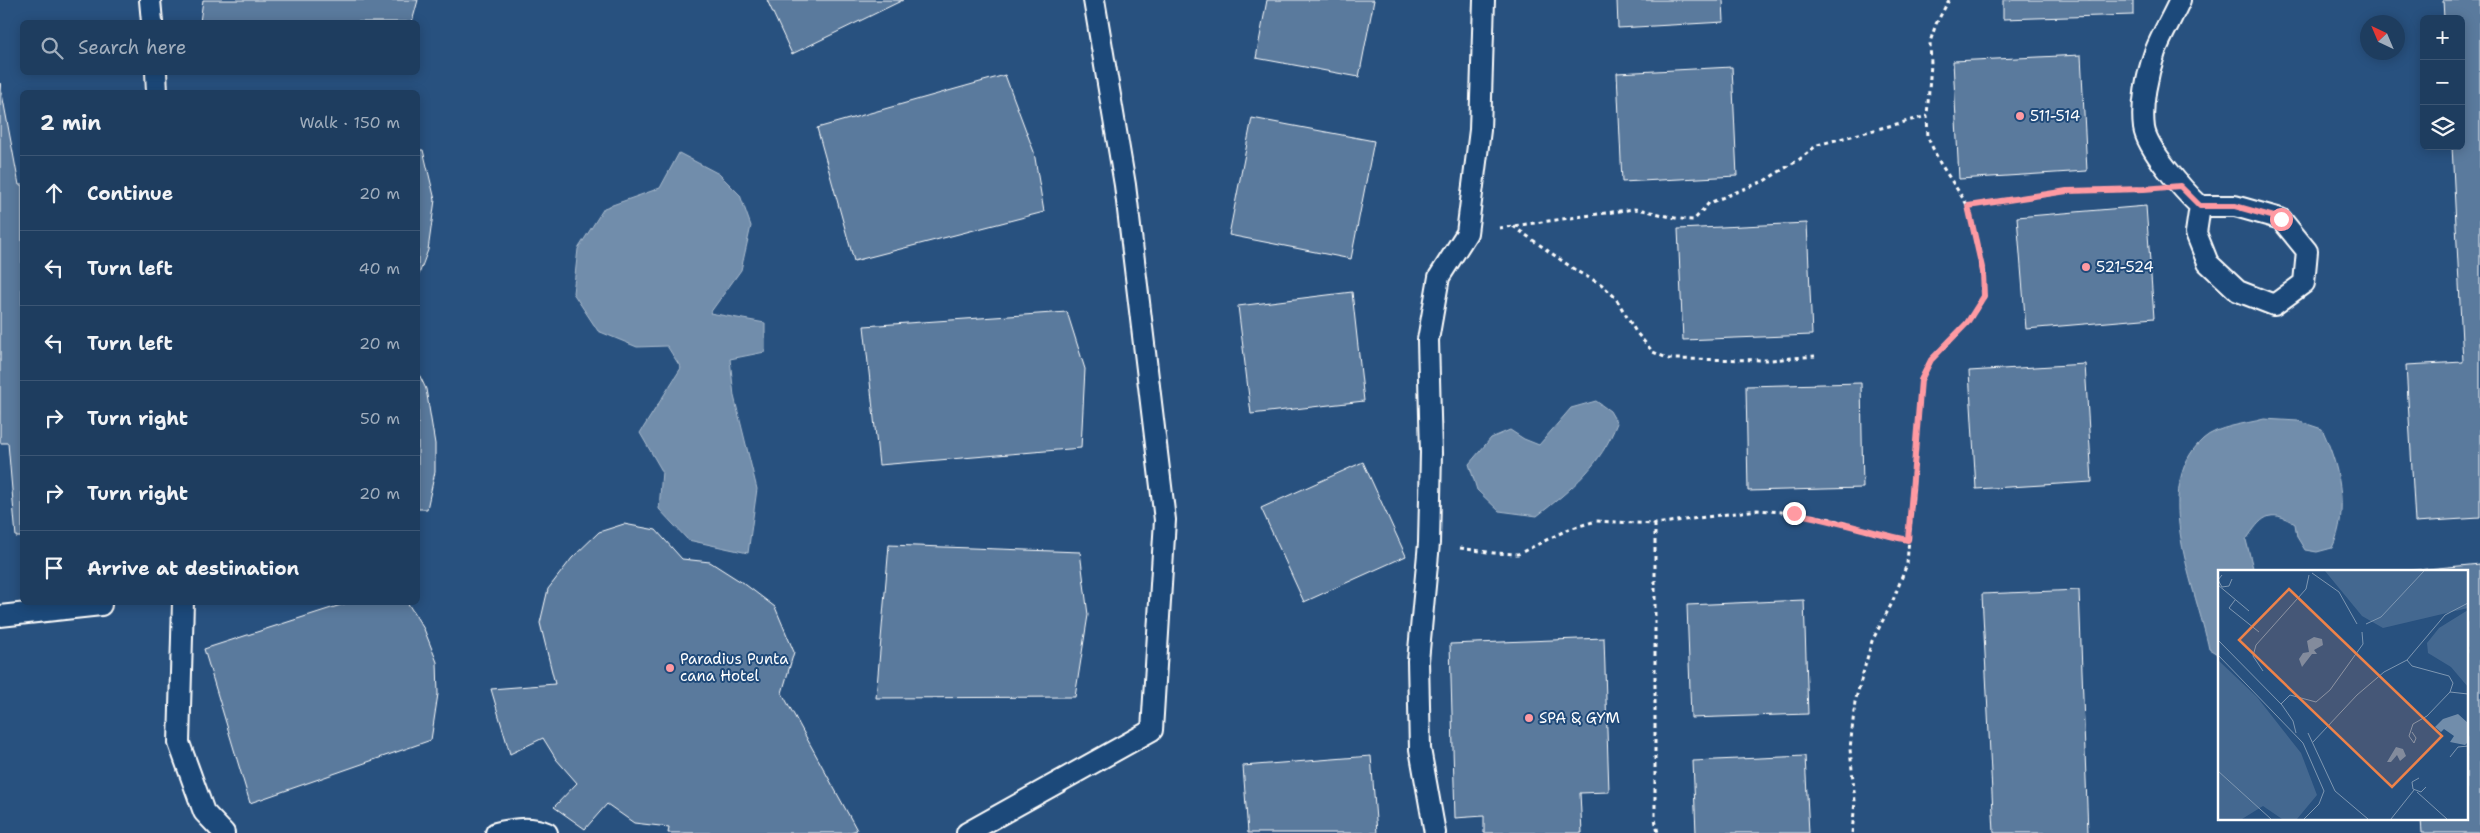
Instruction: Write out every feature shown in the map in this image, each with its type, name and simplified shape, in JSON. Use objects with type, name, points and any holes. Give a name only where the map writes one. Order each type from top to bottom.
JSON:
[{"type":"lane","points":[[150,0],[152,20]]},
{"type":"lane","points":[[967,833],[1152,730],[1165,520],[1124,184],[1094,0]]},
{"type":"lane","points":[[1435,833],[1420,748],[1418,661],[1429,543],[1431,453],[1428,340],[1439,277],[1466,233],[1480,130],[1484,0]]},
{"type":"lane","points":[[2180,0],[2155,52],[2148,80],[2144,130],[2162,161],[2180,186],[2200,206],[2235,206],[2281,219],[2306,251],[2304,283],[2274,305],[2238,291],[2208,264],[2196,233],[2200,206]]},
{"type":"lane","points":[[156,75],[157,90]]},
{"type":"lane","points":[[0,616],[102,605]]},
{"type":"lane","points":[[183,605],[179,743],[204,812],[224,833]]},
{"type":"lane","points":[[496,833],[517,828],[538,829],[547,833]]},
{"type":"path","points":[[1852,833],[1855,802],[1850,750],[1855,702],[1872,641],[1892,604],[1907,564],[1921,380],[1931,360],[1967,323],[1984,296],[1983,272],[1968,206],[1940,163],[1928,138],[1926,116],[1931,64],[1930,42],[1936,24],[1949,0]]},
{"type":"path","points":[[1466,233],[1634,209],[1651,210],[1679,220],[1694,220],[1708,203],[1764,181],[1800,159],[1817,145],[1926,116]]},
{"type":"path","points":[[1968,206],[2067,191],[2180,186]]},
{"type":"path","points":[[1513,226],[1578,272],[1601,284],[1616,297],[1636,332],[1653,352],[1668,359],[1771,360],[1815,356]]},
{"type":"path","points":[[1429,543],[1494,553],[1518,554],[1569,529],[1596,521],[1655,524],[1757,510],[1830,519],[1871,532],[1908,540]]},
{"type":"path","points":[[1655,524],[1655,820],[1658,833]]},
{"type":"water","points":[[679,153],[719,174],[740,195],[751,226],[741,270],[710,313],[765,323],[765,352],[730,359],[734,396],[757,489],[748,553],[688,540],[659,509],[662,471],[640,433],[681,368],[667,346],[637,347],[598,331],[573,293],[578,249],[604,208],[660,188]]},
{"type":"water","points":[[1596,401],[1610,411],[1617,423],[1610,438],[1594,464],[1584,475],[1537,516],[1499,511],[1477,490],[1469,464],[1491,438],[1510,430],[1524,439],[1539,445],[1571,408]]},
{"type":"water","points":[[2264,419],[2298,421],[2322,429],[2337,473],[2341,504],[2337,534],[2332,548],[2317,552],[2305,550],[2297,537],[2295,524],[2278,516],[2266,517],[2256,526],[2246,540],[2254,570],[2218,570],[2218,654],[2209,649],[2181,540],[2178,511],[2179,484],[2187,460],[2203,439],[2224,428]]},
{"type":"building","points":[[203,0],[418,0],[413,20],[200,20]]},
{"type":"building","points":[[767,0],[903,0],[792,54]]},
{"type":"building","points":[[1267,0],[1374,0],[1359,77],[1256,58]]},
{"type":"building","points":[[1617,0],[1723,0],[1724,22],[1618,28]]},
{"type":"building","points":[[2003,0],[2133,0],[2133,15],[2003,19]]},
{"type":"building","points":[[2443,0],[2480,0],[2480,518],[2415,522],[2406,365],[2463,362],[2452,150],[2465,150],[2465,15],[2444,15]]},
{"type":"building","name":"511-514","points":[[2081,55],[2087,171],[1959,179],[1953,61]]},
{"type":"building","points":[[1732,67],[1737,176],[1622,182],[1617,73]]},
{"type":"building","points":[[1005,75],[1034,152],[1044,212],[854,261],[817,128]]},
{"type":"building","points":[[0,83],[20,185],[20,537],[16,537],[8,443],[0,443]]},
{"type":"building","points":[[1252,118],[1374,141],[1351,259],[1229,235]]},
{"type":"building","points":[[420,150],[423,150],[435,200],[428,250],[420,272]]},
{"type":"building","name":"521-524","points":[[2146,206],[2154,318],[2026,329],[2017,217]]},
{"type":"building","points":[[1807,223],[1812,335],[1683,340],[1678,229]]},
{"type":"building","points":[[1352,292],[1364,401],[1251,414],[1238,306]]},
{"type":"building","points":[[1067,312],[1085,369],[1081,448],[879,465],[864,326]]},
{"type":"building","points":[[2085,364],[2092,482],[1976,489],[1969,371]]},
{"type":"building","points":[[420,376],[426,389],[435,444],[435,472],[427,509],[420,509]]},
{"type":"building","points":[[1861,383],[1863,488],[1748,491],[1746,386]]},
{"type":"building","points":[[1363,462],[1406,556],[1304,602],[1261,508]]},
{"type":"building","name":"Paradius Punta cana Hotel","points":[[624,524],[656,530],[682,559],[710,562],[746,585],[775,607],[794,652],[782,693],[857,830],[847,833],[668,833],[669,827],[634,823],[607,804],[585,829],[554,807],[577,783],[556,759],[543,738],[510,754],[491,689],[555,684],[540,623],[548,589],[572,558],[599,532]]},
{"type":"building","points":[[889,545],[1080,552],[1088,615],[1075,697],[876,698]]},
{"type":"building","points":[[2480,564],[2480,833],[2422,833],[2421,820],[2468,820],[2468,570],[2417,570]]},
{"type":"building","points":[[2079,590],[2088,833],[1994,833],[1982,594]]},
{"type":"building","points":[[1804,600],[1808,714],[1691,718],[1687,605]]},
{"type":"building","points":[[341,605],[409,605],[424,629],[437,662],[438,694],[431,740],[250,803],[204,649]]},
{"type":"building","name":"SPA & GYM","points":[[1604,638],[1609,792],[1580,793],[1582,833],[1484,833],[1484,816],[1455,818],[1450,644]]},
{"type":"building","points":[[1371,756],[1377,833],[1248,833],[1243,766]]},
{"type":"building","points":[[1805,756],[1809,833],[1696,833],[1693,761]]},
{"type":"place","name":"511-514","points":[[2020,116]]},
{"type":"place","name":"521-524","points":[[2086,267]]},
{"type":"place","name":"Paradius Punta cana Hotel","points":[[670,668]]},
{"type":"place","name":"SPA & GYM","points":[[1529,718]]},
{"type":"route","points":[[1794,513],[1830,519],[1871,532],[1908,540],[1917,409],[1921,380],[1931,360],[1967,323],[1984,296],[1983,272],[1968,206],[2067,191],[2180,186],[2200,206],[2251,208],[2281,219]]}]
